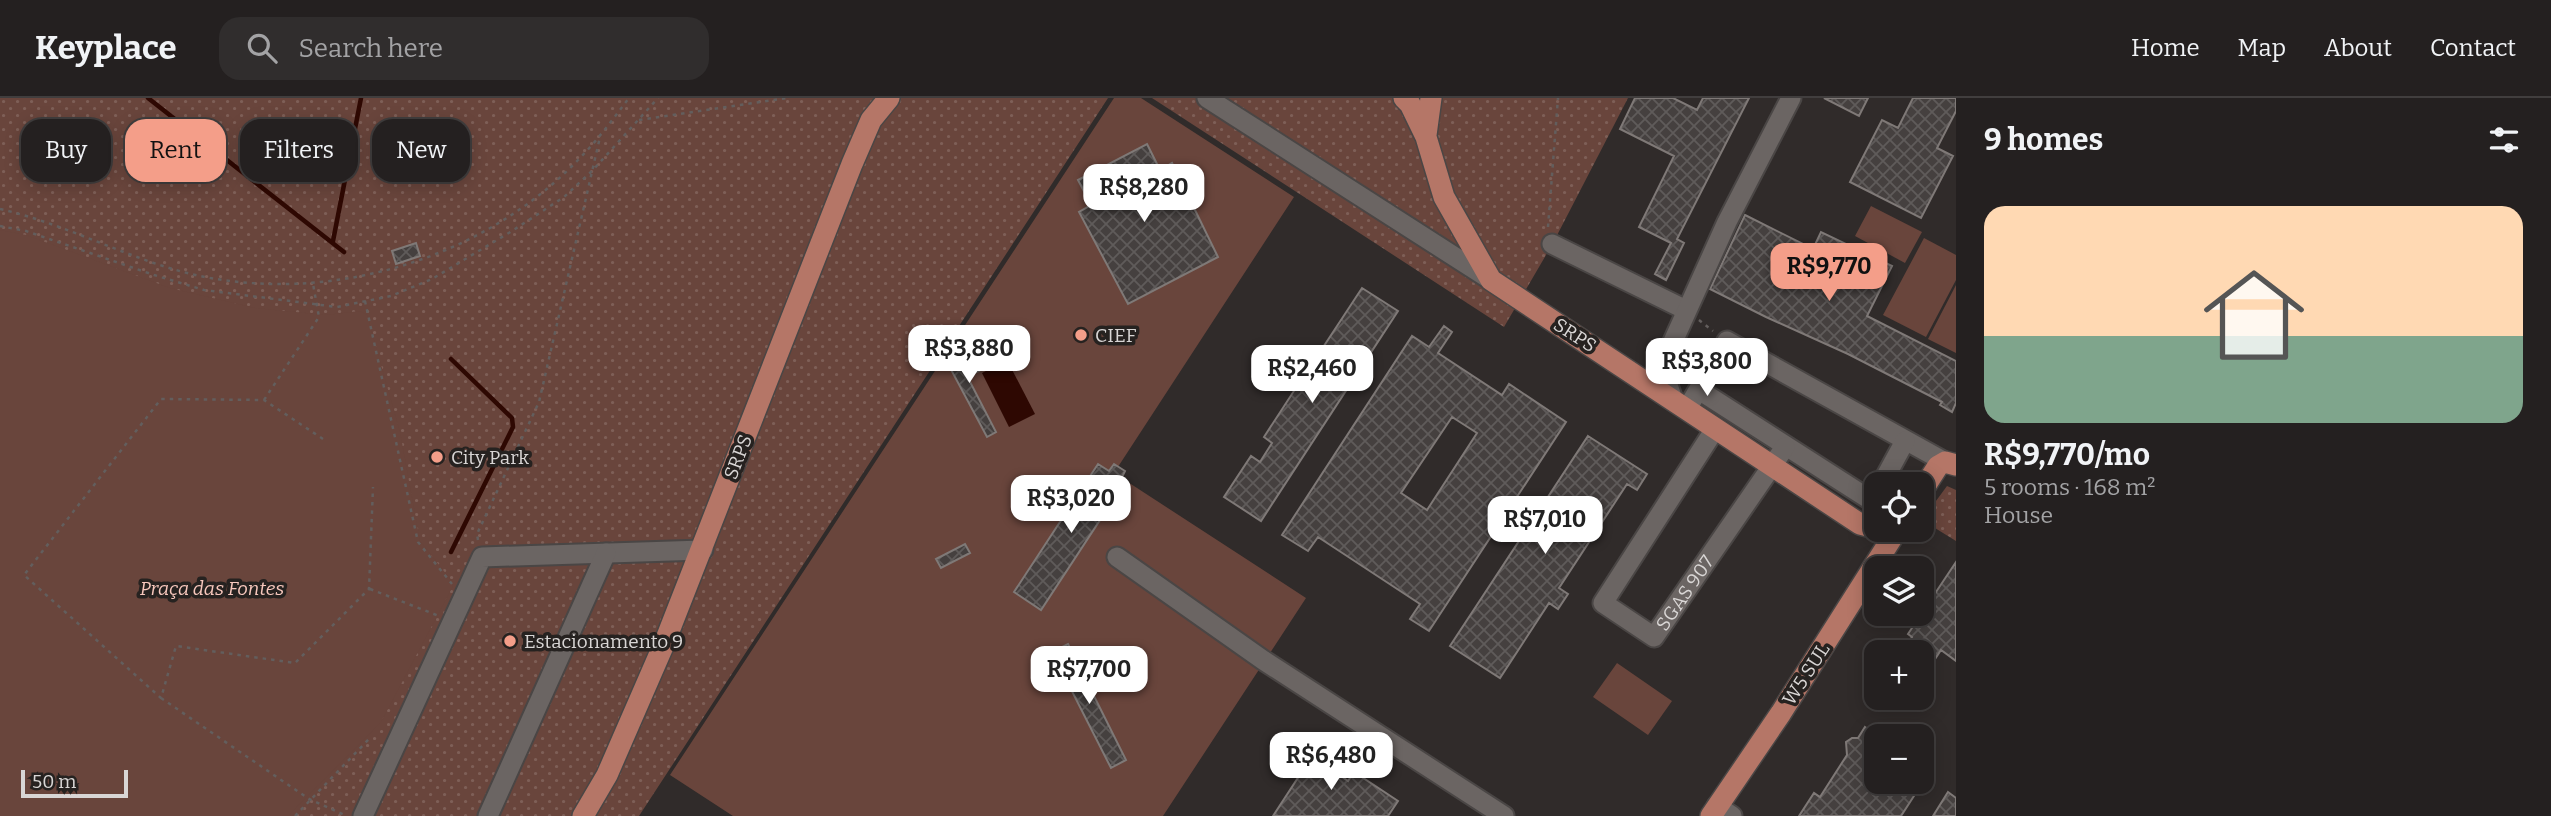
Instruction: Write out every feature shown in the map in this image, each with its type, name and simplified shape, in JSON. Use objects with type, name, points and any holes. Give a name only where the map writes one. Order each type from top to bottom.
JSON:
[{"type":"main road","name":"SRPS","points":[[583,816],[607,775],[703,550],[852,164],[871,120],[889,98]]},
{"type":"main road","name":"SRPS","points":[[1404,98],[1410,104],[1426,137],[1444,197],[1491,280],[1772,466],[1864,518]]},
{"type":"main road","name":"SRPS","points":[[1426,137],[1431,98]]},
{"type":"main road","points":[[1934,472],[1938,466],[1951,463]]},
{"type":"main road","name":"SRPS","points":[[1882,542],[1882,554]]},
{"type":"main road","name":"W5 SUL","points":[[1720,813],[1882,554],[1882,542]]},
{"type":"lane","points":[[1207,98],[1491,280]]},
{"type":"lane","points":[[1791,98],[1769,144],[1755,165],[1686,310],[1671,346],[1665,376],[1680,405],[1699,390],[1727,341],[1951,463]]},
{"type":"lane","points":[[1552,244],[1686,310]]},
{"type":"lane","points":[[1699,390],[1864,496]]},
{"type":"lane","name":"SGAS 907","points":[[1715,429],[1603,603],[1654,637],[1772,466]]},
{"type":"lane","points":[[1888,472],[1905,440]]},
{"type":"lane","points":[[1772,466],[1785,447]]},
{"type":"lane","points":[[363,816],[482,557],[703,550]]},
{"type":"lane","points":[[488,816],[606,553]]},
{"type":"lane","points":[[1117,557],[1271,664],[1504,816]]},
{"type":"path","points":[[0,209],[30,216],[192,274],[243,282],[313,284],[395,268],[437,254],[472,238],[518,210],[553,183],[578,160],[629,98]]},
{"type":"path","points":[[0,226],[26,231],[205,290],[337,307],[391,296],[432,279],[564,197],[593,170],[658,98]]},
{"type":"path","points":[[639,120],[787,98]]},
{"type":"path","points":[[1552,244],[1548,228],[1558,98]]},
{"type":"path","points":[[482,557],[477,534],[539,402],[601,134]]},
{"type":"path","points":[[264,400],[319,317],[313,284]]},
{"type":"path","points":[[365,301],[418,542],[463,598]]},
{"type":"path","points":[[1686,310],[1727,341]]},
{"type":"path","points":[[323,439],[264,400],[161,399],[24,575],[161,698],[309,799],[347,816]]},
{"type":"path","points":[[161,698],[176,646],[295,663],[369,589],[373,486]]},
{"type":"path","points":[[369,589],[452,621]]},
{"type":"path","points":[[295,816],[369,739]]},
{"type":"green space","name":"City Park","points":[[0,98],[1108,98],[639,816],[0,816]]},
{"type":"green space","name":"CIEF","points":[[1114,98],[1141,98],[1294,197],[1114,473],[1306,598],[1163,816],[733,816],[670,775]]},
{"type":"green space","points":[[1152,98],[1628,98],[1553,243],[1504,327]]},
{"type":"green space","points":[[1871,206],[1922,232],[1905,263],[1855,236]]},
{"type":"green space","name":"Praça das Fontes","points":[[0,230],[26,235],[170,288],[255,308],[326,315],[360,311],[367,315],[400,432],[420,541],[453,586],[381,722],[288,816],[0,816]]},
{"type":"green space","points":[[1924,238],[1956,255],[1956,280],[1926,337],[1883,315]]},
{"type":"green space","points":[[1956,285],[1956,353],[1928,339]]},
{"type":"green space","points":[[1947,486],[1956,490],[1956,541],[1934,527],[1934,504]]},
{"type":"green space","points":[[1617,663],[1672,701],[1648,735],[1593,697]]},
{"type":"shaded area","points":[[1007,360],[1035,414],[1009,427],[982,373]]},
{"type":"building","points":[[1635,98],[1673,98],[1697,110],[1703,98],[1749,98],[1677,239],[1684,243],[1666,280],[1655,274],[1671,243],[1639,227],[1674,156],[1620,129]]},
{"type":"building","points":[[1824,98],[1868,98],[1859,116]]},
{"type":"building","points":[[1913,98],[1956,98],[1956,111],[1937,148],[1953,156],[1921,218],[1850,182],[1882,120],[1898,128]]},
{"type":"building","points":[[1147,144],[1160,170],[1172,163],[1218,257],[1128,304],[1079,212],[1091,205],[1078,180]]},
{"type":"building","points":[[1745,215],[1813,249],[1821,232],[1892,266],[1867,316],[1956,361],[1956,403],[1952,412],[1940,405],[1942,402],[1848,354],[1710,289]]},
{"type":"building","points":[[416,243],[420,256],[396,264],[392,251]]},
{"type":"building","points":[[1362,288],[1398,311],[1261,521],[1224,497],[1251,456],[1260,462],[1272,443],[1264,437],[1303,377],[1316,385],[1333,360],[1320,352]]},
{"type":"building","points":[[1444,326],[1452,332],[1438,353],[1502,395],[1509,384],[1566,422],[1429,631],[1410,619],[1420,604],[1318,537],[1308,551],[1282,535],[1412,336],[1429,347]],"holes":[[[1452,417],[1477,433],[1427,510],[1401,493]]]},
{"type":"building","points":[[965,346],[979,371],[967,376],[996,432],[987,437],[947,360],[951,359],[948,354]]},
{"type":"building","points":[[1588,436],[1647,474],[1637,490],[1627,484],[1559,588],[1568,594],[1558,609],[1549,603],[1500,678],[1450,646]]},
{"type":"building","points":[[1098,464],[1109,471],[1114,464],[1125,471],[1121,479],[1125,482],[1041,610],[1014,592]]},
{"type":"building","points":[[965,544],[970,553],[941,568],[936,559]]},
{"type":"building","points":[[1956,562],[1956,661],[1941,650],[1934,661],[1934,640],[1910,640],[1912,637],[1908,634],[1913,626],[1934,626],[1934,595]]},
{"type":"building","points":[[1068,644],[1126,760],[1111,768],[1052,652]]},
{"type":"building","points":[[1864,729],[1864,794],[1915,794],[1901,816],[1799,816],[1814,793],[1820,797],[1847,755],[1846,742],[1858,738]]},
{"type":"building","points":[[1300,746],[1348,781],[1354,772],[1398,801],[1388,816],[1273,816],[1301,773],[1287,765]]},
{"type":"building","points":[[1948,792],[1956,798],[1956,816],[1933,816]]},
{"type":"waterway","points":[[148,98],[344,252]]},
{"type":"waterway","points":[[333,241],[361,98]]},
{"type":"waterway","points":[[451,359],[512,418],[513,427],[451,552]]},
{"type":"place","name":"CIEF","points":[[1081,335]]},
{"type":"place","name":"City Park","points":[[437,457]]},
{"type":"place","name":"Estacionamento 9","points":[[510,641]]}]
